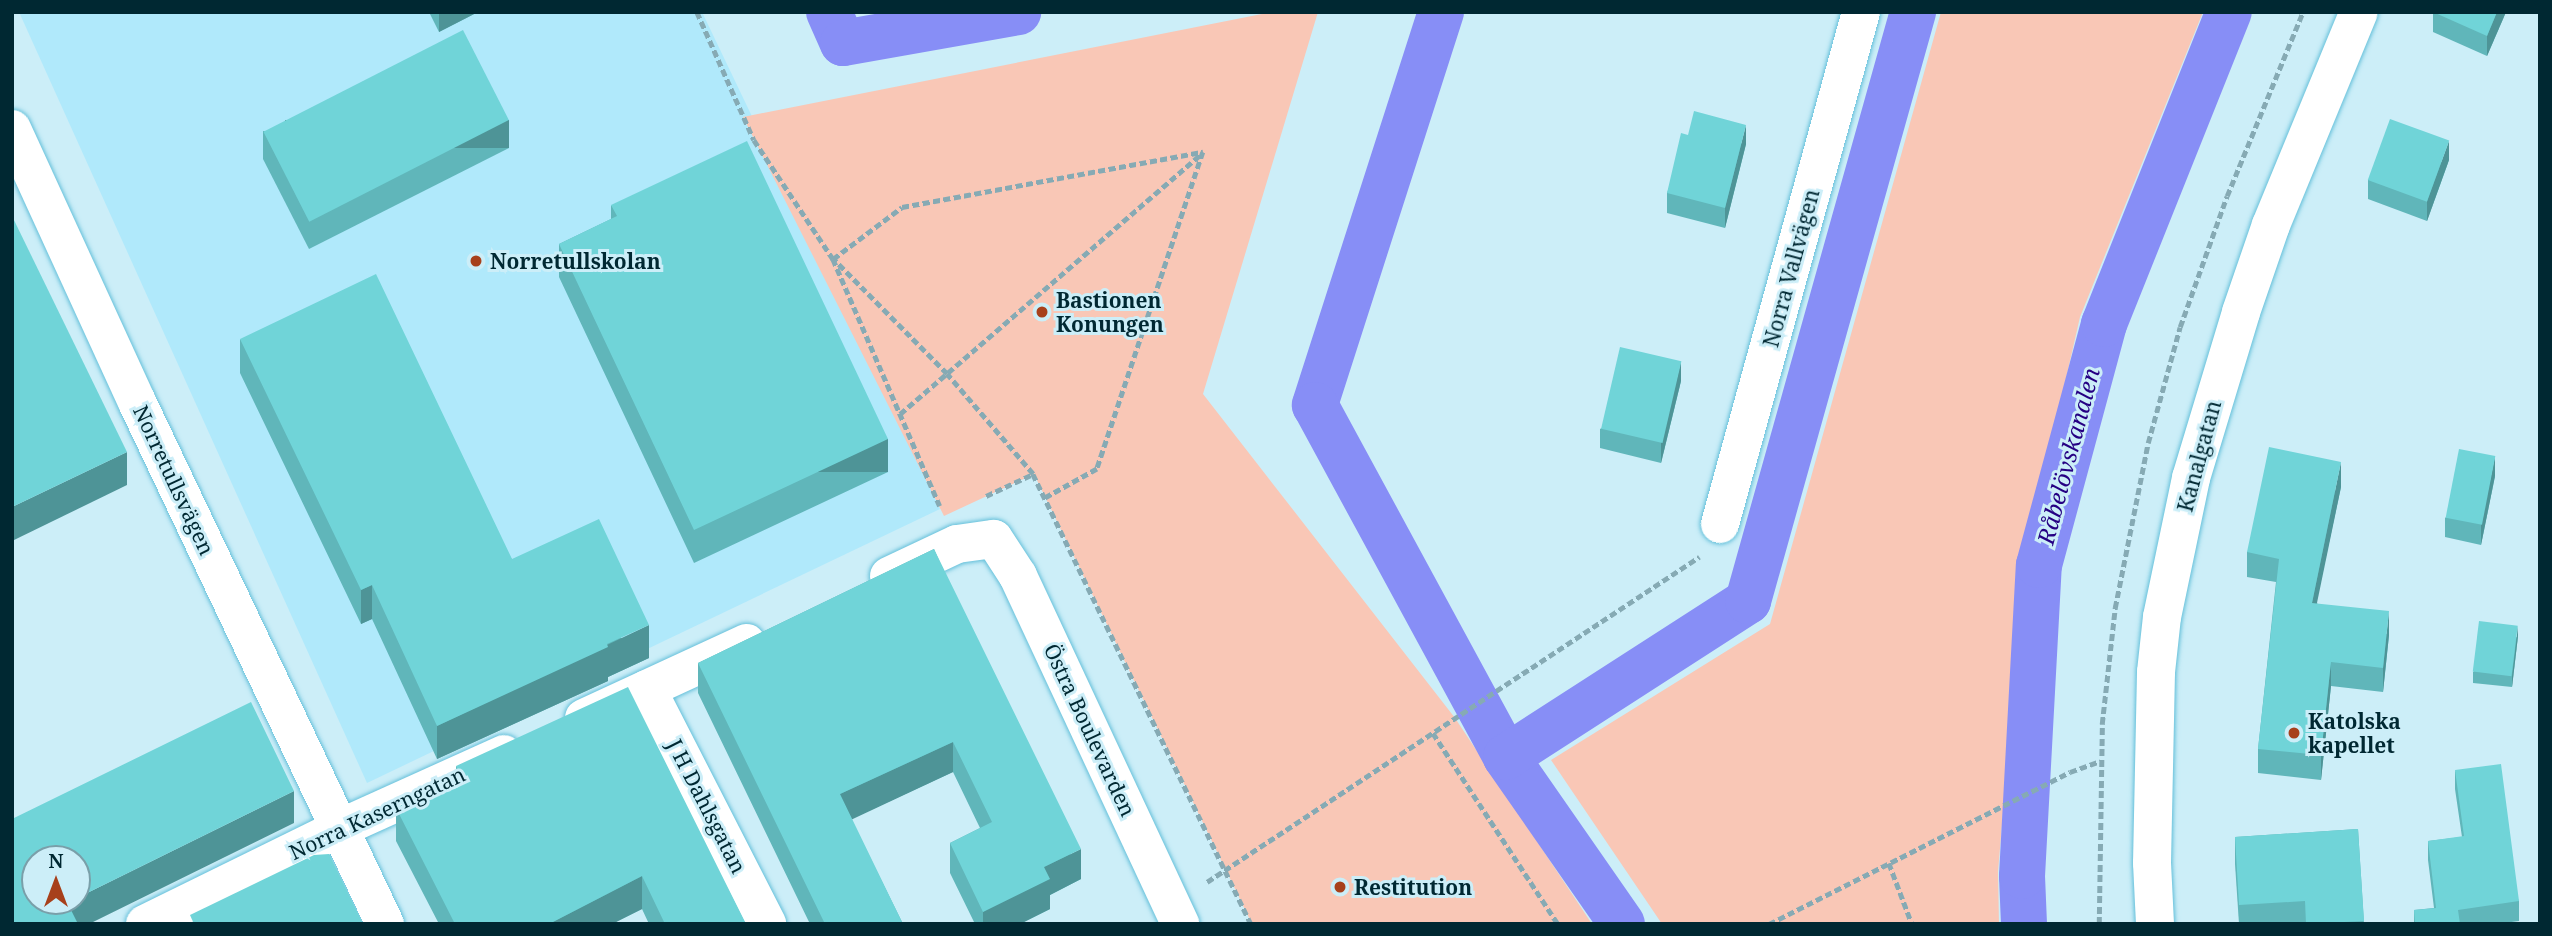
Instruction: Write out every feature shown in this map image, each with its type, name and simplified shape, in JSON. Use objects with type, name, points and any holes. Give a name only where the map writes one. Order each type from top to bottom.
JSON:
[{"type":"street","name":"Norra Vallvägen","points":[[1720,524],[1861,12]]},
{"type":"street","name":"Kanalgatan","points":[[2155,924],[2152,863],[2157,672],[2162,617],[2191,478],[2241,312],[2267,237],[2359,12]]},
{"type":"street","name":"Norretullsvägen","points":[[12,129],[338,829],[386,924]]},
{"type":"street","points":[[858,590],[976,541]]},
{"type":"street","name":"Östra Boulevarden","points":[[976,541],[1018,576],[1176,915]]},
{"type":"street","name":"Norra Kaserngatan","points":[[145,924],[338,829],[784,625]]},
{"type":"street","name":"J H Dahlsgatan","points":[[648,689],[766,924]]},
{"type":"path","points":[[697,12],[754,141],[833,259],[900,414],[976,541]]},
{"type":"path","points":[[833,259],[902,207],[1203,152]]},
{"type":"path","points":[[900,414],[1203,152]]},
{"type":"path","points":[[1045,498],[1097,468],[1203,152]]},
{"type":"path","points":[[833,259],[947,374],[1033,474],[1251,924]]},
{"type":"path","points":[[978,500],[1033,474]]},
{"type":"path","points":[[1176,915],[1225,871],[1706,553],[1720,524]]},
{"type":"path","points":[[1433,733],[1558,924]]},
{"type":"path","points":[[1769,924],[2070,772],[2100,761]]},
{"type":"path","points":[[1889,863],[1912,924]]},
{"type":"shaded area","name":"Norretullskolan","points":[[19,12],[702,12],[940,509],[367,783]]},
{"type":"shaded area","points":[[1272,12],[1318,12],[1203,394],[1455,718],[1592,924],[1252,924],[1034,474],[944,516],[743,117]]},
{"type":"shaded area","points":[[1941,12],[2203,12],[2080,317],[2024,563],[1998,872],[1999,924],[1662,924],[1551,760],[1770,624]]},
{"type":"building","points":[[2433,12],[2497,12],[2487,36]]},
{"type":"building","points":[[463,30],[509,120],[309,222],[263,132]]},
{"type":"building","points":[[1694,111],[1746,125],[1725,208],[1667,193],[1681,133],[1688,135]]},
{"type":"building","points":[[2390,119],[2449,141],[2427,202],[2368,180]]},
{"type":"building","points":[[747,141],[888,439],[694,530],[559,244],[617,216],[611,205]]},
{"type":"building","points":[[12,216],[127,452],[12,507]]},
{"type":"building","points":[[376,274],[512,559],[599,519],[649,625],[607,644],[608,647],[437,726],[372,585],[361,590],[240,339]]},
{"type":"building","points":[[1620,347],[1681,361],[1662,443],[1601,429]]},
{"type":"building","points":[[2269,447],[2341,462],[2312,603],[2389,611],[2383,668],[2331,662],[2321,755],[2258,749],[2279,559],[2247,552]]},
{"type":"building","points":[[2459,449],[2495,456],[2482,525],[2446,518]]},
{"type":"building","points":[[934,549],[1081,849],[1044,867],[1050,879],[983,912],[950,843],[992,822],[953,742],[840,794],[903,924],[825,924],[698,663]]},
{"type":"building","points":[[2479,621],[2518,626],[2511,676],[2473,672]]},
{"type":"building","points":[[628,687],[746,924],[665,924],[642,876],[549,924],[455,924],[396,808],[461,777],[456,766]]},
{"type":"building","points":[[251,702],[294,791],[91,891],[91,845],[21,845],[21,915],[74,915],[78,924],[12,924],[12,819]]},
{"type":"building","points":[[2501,764],[2519,901],[2458,910],[2460,924],[2415,924],[2414,910],[2436,908],[2428,841],[2464,836],[2455,770]]},
{"type":"building","points":[[2358,829],[2364,921],[2306,924],[2305,901],[2239,905],[2235,837]]},
{"type":"building","points":[[329,854],[363,924],[194,924],[190,915],[314,855]]},
{"type":"waterway","points":[[829,12],[843,43],[1018,12]]},
{"type":"waterway","points":[[1441,12],[1315,405],[1506,757],[1622,924]]},
{"type":"waterway","points":[[1506,757],[1748,601],[1913,12]]},
{"type":"waterway","name":"Råbelövskanalen","points":[[2024,924],[2022,876],[2039,565],[2104,324],[2229,12]]},
{"type":"place","name":"Norretullskolan","points":[[476,261]]},
{"type":"place","name":"Bastionen Konungen","points":[[1042,312]]},
{"type":"place","name":"Katolska kapellet","points":[[2294,733]]},
{"type":"place","name":"Restitution","points":[[1340,887]]}]
